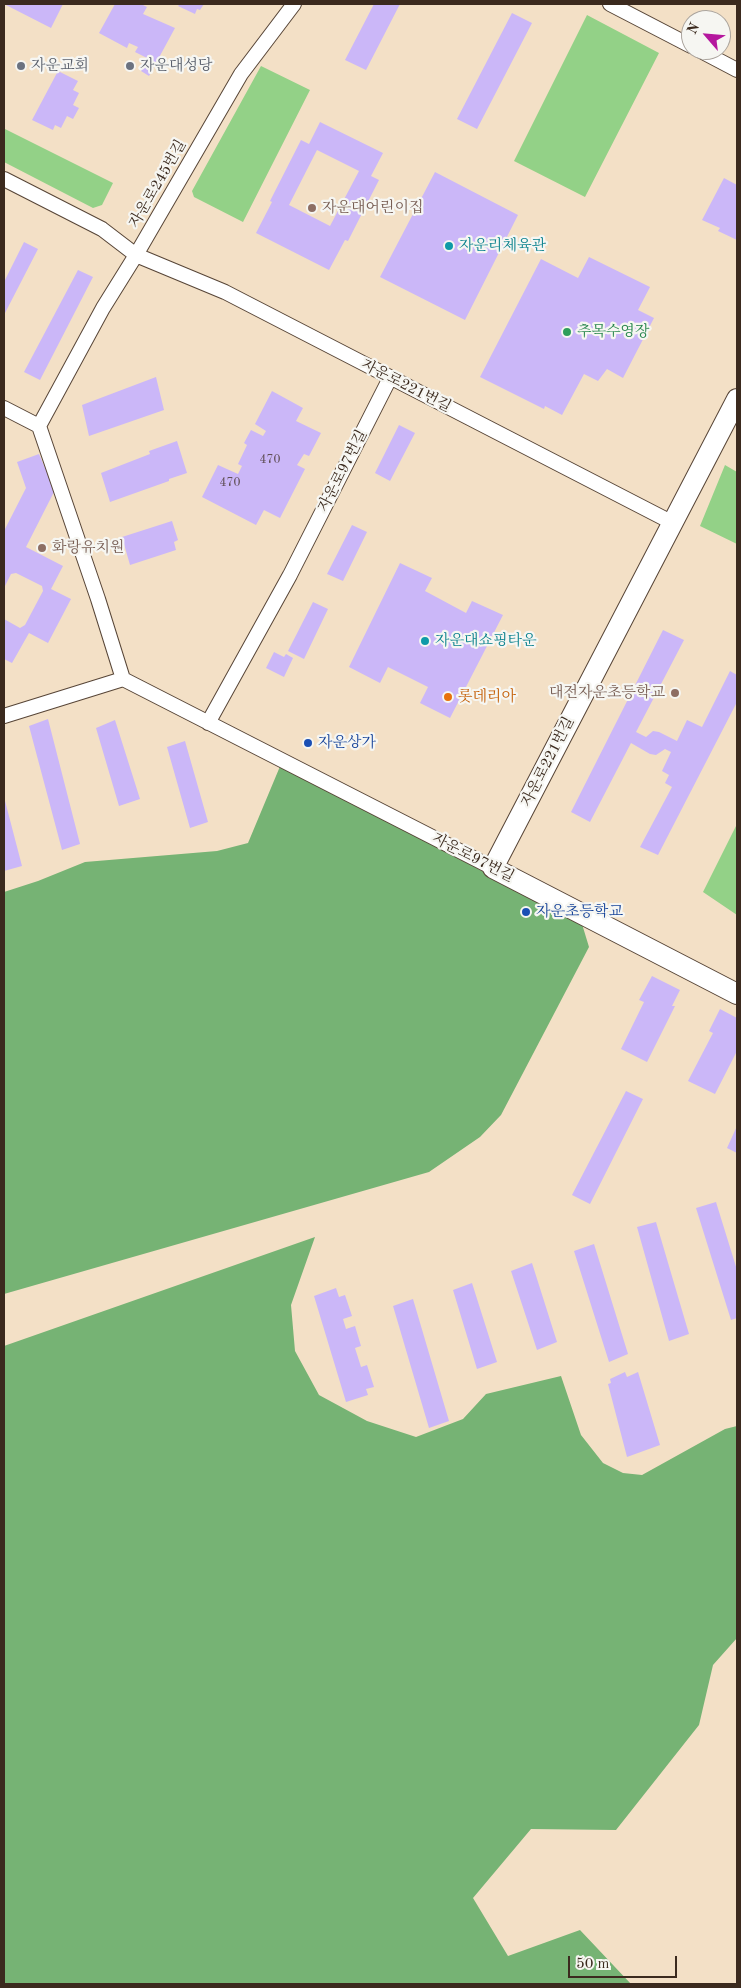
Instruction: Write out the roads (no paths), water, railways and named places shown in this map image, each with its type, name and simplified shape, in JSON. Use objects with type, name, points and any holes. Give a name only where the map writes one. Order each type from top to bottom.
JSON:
[{"type":"street","name":"자운로245번길","points":[[4,179],[102,229],[136,255],[241,74],[294,4]]},
{"type":"street","points":[[610,4],[681,41]]},
{"type":"street","points":[[718,60],[737,70]]},
{"type":"street","name":"자운로221번길","points":[[136,255],[225,292],[673,523]]},
{"type":"street","points":[[39,426],[103,308],[136,255]]},
{"type":"street","name":"자운로97번길","points":[[208,723],[290,575],[390,378]]},
{"type":"street","name":"자운로221번길","points":[[493,868],[737,399]]},
{"type":"street","points":[[4,408],[39,426],[123,679],[4,716]]},
{"type":"street","name":"자운로97번길","points":[[123,679],[737,994]]},
{"type":"place","name":"자운교회","points":[[21,66]]},
{"type":"place","name":"자운대성당","points":[[130,66]]},
{"type":"place","name":"자운대어린이집","points":[[312,208]]},
{"type":"place","name":"자운리체육관","points":[[449,246]]},
{"type":"place","name":"추목수영장","points":[[567,332]]},
{"type":"place","name":"화랑유치원","points":[[42,548]]},
{"type":"place","name":"자운대쇼핑타운","points":[[425,641]]},
{"type":"place","name":"대전자운초등학교","points":[[675,693]]},
{"type":"place","name":"롯데리아","points":[[448,697]]},
{"type":"place","name":"자운상가","points":[[308,743]]},
{"type":"place","name":"자운초등학교","points":[[526,912]]}]
